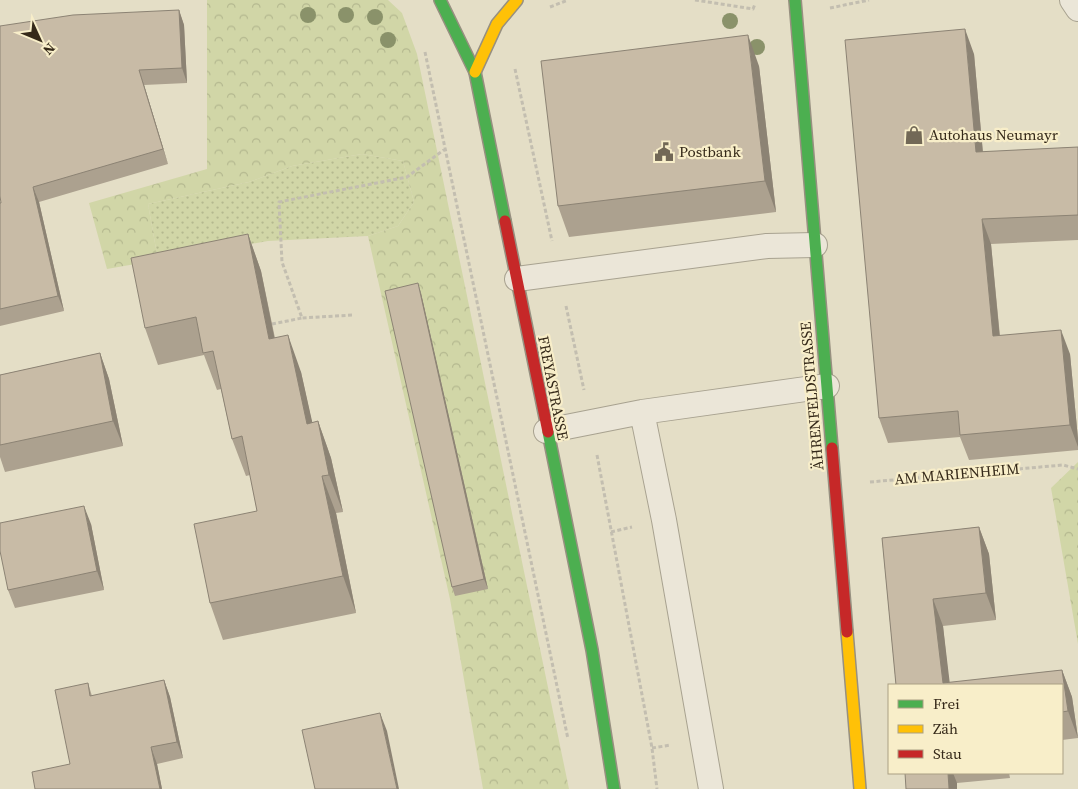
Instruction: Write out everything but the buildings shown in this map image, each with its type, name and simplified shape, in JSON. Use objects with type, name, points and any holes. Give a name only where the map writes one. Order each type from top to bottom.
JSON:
[{"type":"street","name":"FREYASTRASSE","points":[[440,0],[475,72],[546,431],[592,650],[614,789]]},
{"type":"street","points":[[475,72],[491,33],[506,9],[517,0]]},
{"type":"street","name":"ÄHRENFELDSTRASSE","points":[[795,0],[860,789]]},
{"type":"lane","points":[[1072,0],[1078,9]]},
{"type":"lane","points":[[517,279],[767,246],[815,245]]},
{"type":"lane","points":[[546,431],[642,412],[826,386]]},
{"type":"lane","points":[[642,412],[664,520],[711,789]]},
{"type":"path","points":[[695,0],[753,9],[755,4]]},
{"type":"path","points":[[829,9],[869,0]]},
{"type":"path","points":[[423,45],[570,745]]},
{"type":"path","points":[[302,318],[282,262],[279,202],[407,177],[445,149]]},
{"type":"path","points":[[272,324],[302,318],[352,315]]},
{"type":"path","name":"AM MARIENHEIM","points":[[835,485],[1063,465],[1078,469]]},
{"type":"green space","points":[[207,0],[388,0],[402,13],[417,54],[569,789],[483,789],[450,599],[368,236],[398,226],[414,202],[403,161],[362,154],[292,166],[249,182],[148,204],[158,260],[107,269],[89,203],[207,169]]},
{"type":"green space","points":[[362,154],[403,161],[414,202],[398,226],[368,236],[268,241],[158,260],[148,204],[249,182],[292,166]]},
{"type":"green space","points":[[1078,462],[1078,644],[1051,488]]},
{"type":"traffic: fast","points":[[440,0],[475,72],[505,221]]},
{"type":"traffic: fast","points":[[795,0],[832,448]]},
{"type":"traffic: fast","points":[[548,432],[592,650],[614,789]]},
{"type":"traffic: slow","points":[[475,72],[497,24],[517,0]]},
{"type":"traffic: slow","points":[[847,632],[860,789]]},
{"type":"traffic: jam","points":[[505,221],[548,432]]},
{"type":"traffic: jam","points":[[832,448],[847,632]]},
{"type":"place","name":"Autohaus Neumayr","points":[[914,135]]},
{"type":"place","name":"Postbank","points":[[664,152]]}]
